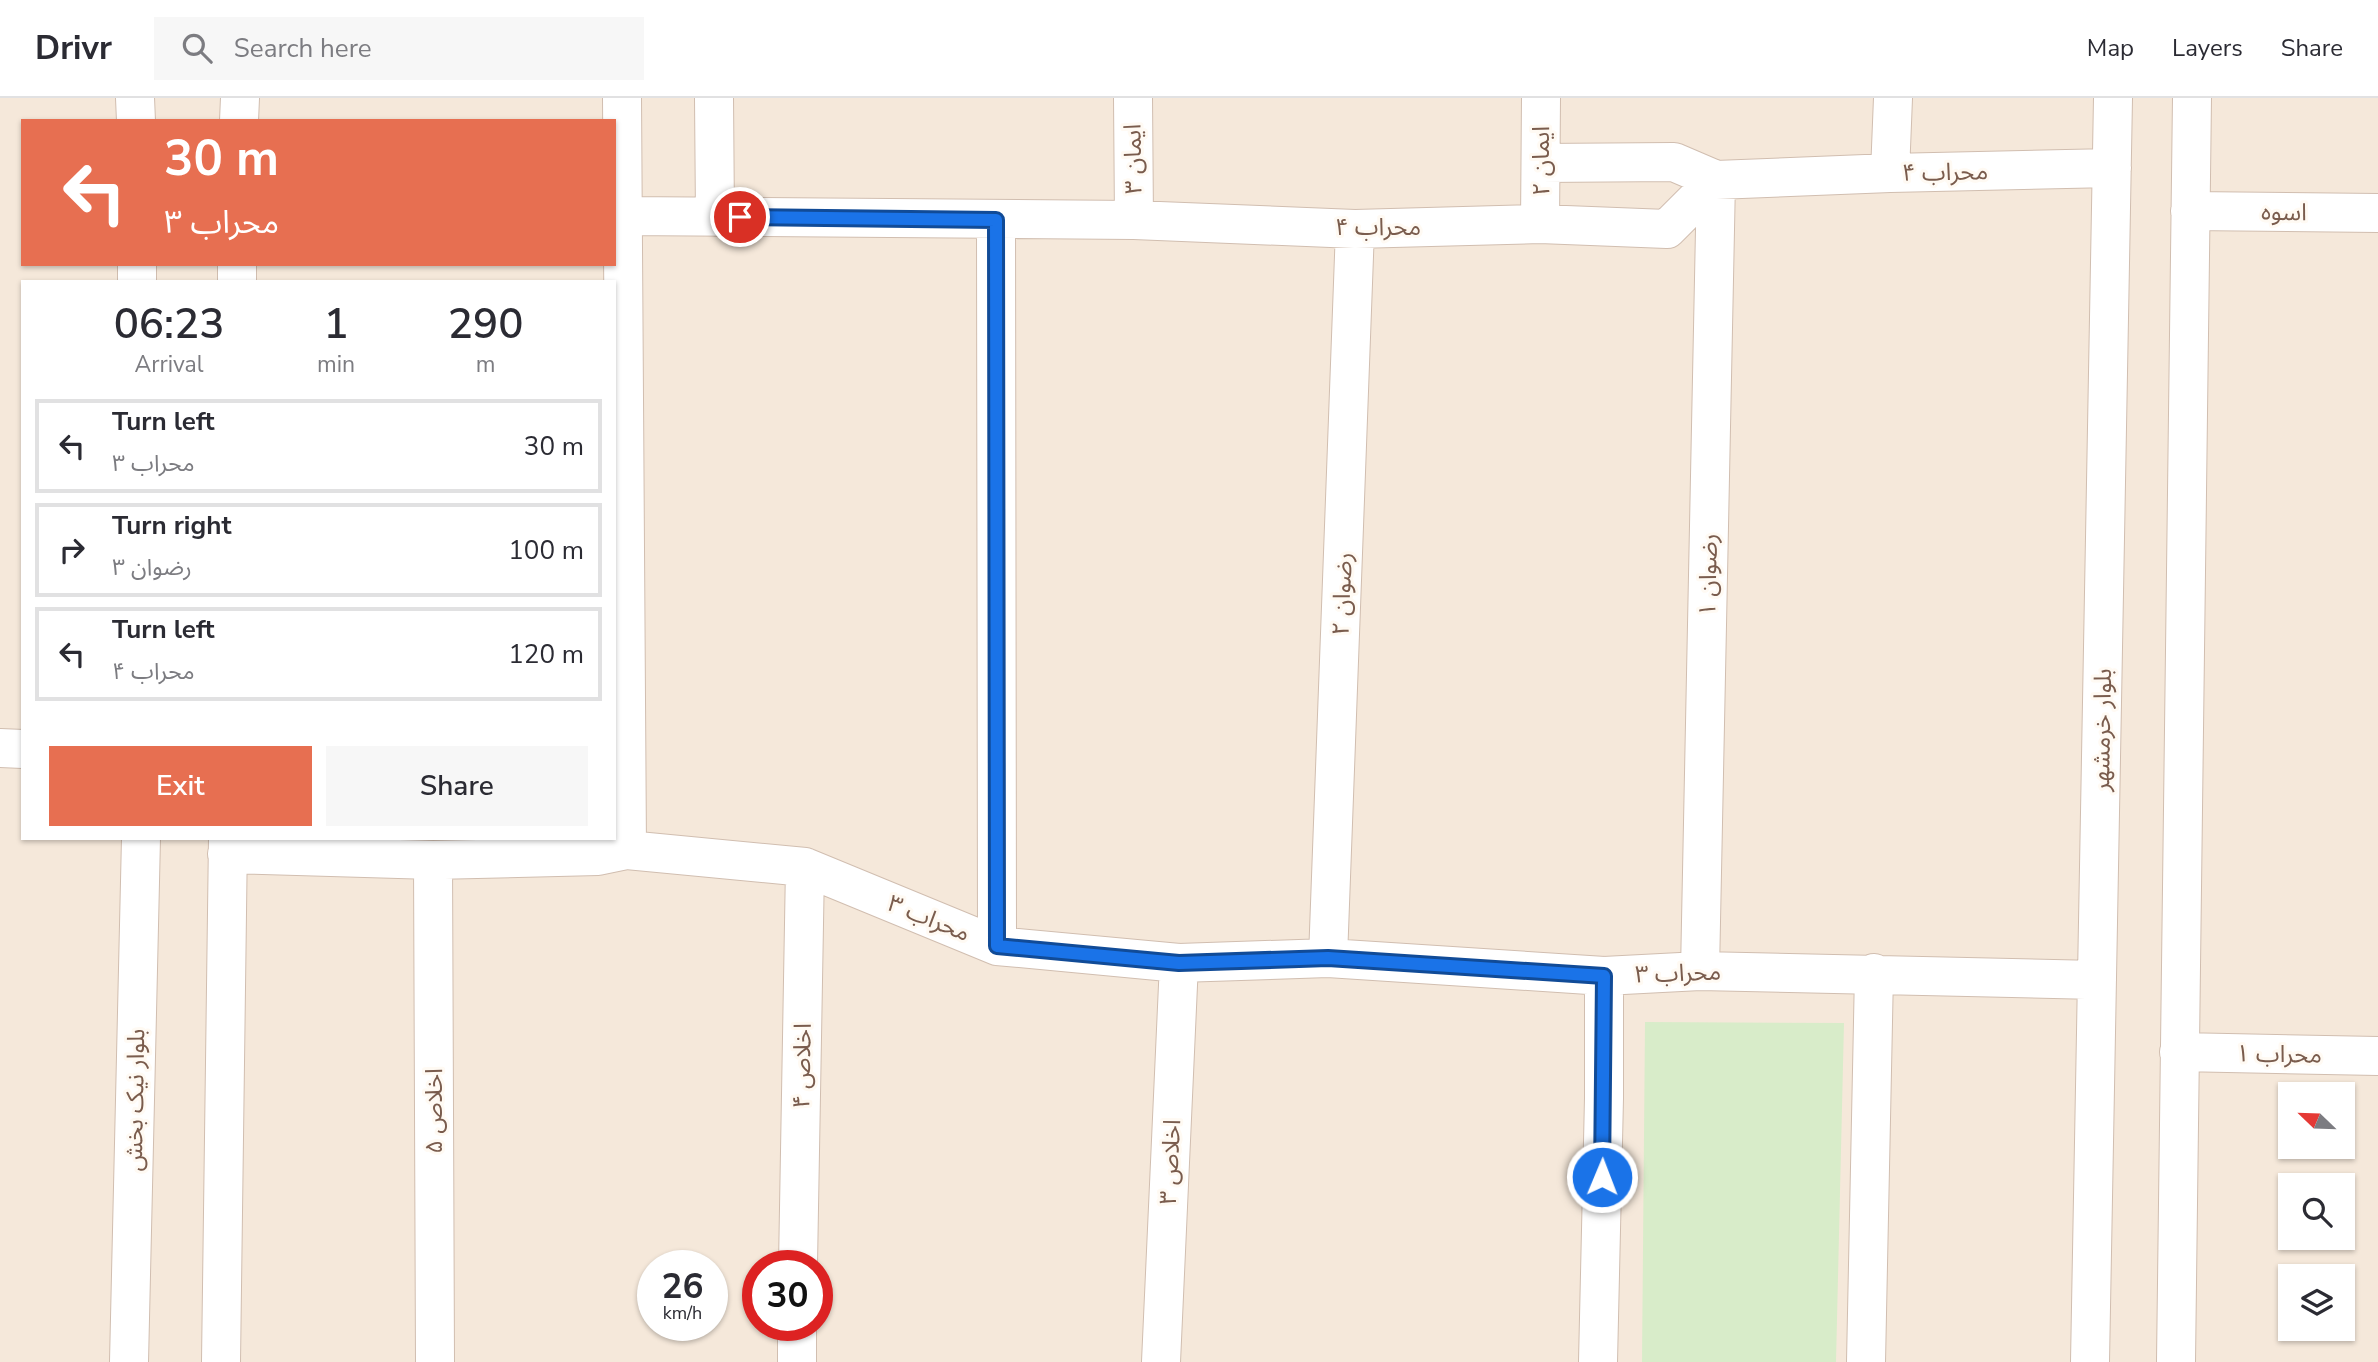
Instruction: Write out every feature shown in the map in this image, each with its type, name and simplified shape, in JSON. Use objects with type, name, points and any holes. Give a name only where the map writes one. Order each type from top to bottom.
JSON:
[{"type":"street","points":[[135,98],[135,119]]},
{"type":"street","points":[[239,119],[240,98]]},
{"type":"street","points":[[622,98],[627,850]]},
{"type":"street","points":[[713,98],[715,217]]},
{"type":"street","name":"ایمان ۳","points":[[1133,98],[1134,220]]},
{"type":"street","name":"ایمان ۲","points":[[1541,98],[1541,224]]},
{"type":"street","points":[[1890,173],[1893,98]]},
{"type":"street","name":"بلوار خرمشهر","points":[[2090,1362],[2113,98]]},
{"type":"street","points":[[2176,1362],[2192,98]]},
{"type":"street","points":[[1541,163],[1674,162],[1716,180]]},
{"type":"street","name":"محراب ۴","points":[[623,216],[1134,220],[1355,229],[1541,224],[1667,229],[1716,180],[1890,173],[2112,169]]},
{"type":"street","name":"رضوان ۱","points":[[1700,971],[1716,180]]},
{"type":"street","name":"اسوه","points":[[2190,211],[2378,213]]},
{"type":"street","points":[[996,220],[997,946]]},
{"type":"street","name":"رضوان ۲","points":[[1328,958],[1355,229]]},
{"type":"street","points":[[0,748],[21,749]]},
{"type":"street","name":"بلوار نیک بخش","points":[[129,1362],[141,840]]},
{"type":"street","points":[[221,1362],[227,846]]},
{"type":"street","name":"محراب ۳","points":[[227,846],[433,860],[598,856],[627,850],[805,867],[997,946],[1179,963],[1328,958],[1604,976],[1700,971],[2097,980]]},
{"type":"street","name":"اخلاص ۵","points":[[433,860],[435,1362]]},
{"type":"street","name":"اخلاص ۴","points":[[798,1250],[805,867]]},
{"type":"street","name":"اخلاص ۳","points":[[1161,1362],[1179,963]]},
{"type":"street","points":[[1866,1362],[1874,973]]},
{"type":"street","points":[[1598,1362],[1604,976]]},
{"type":"street","name":"محراب ۱","points":[[2179,1052],[2378,1056]]},
{"type":"street","points":[[797,1341],[797,1362]]},
{"type":"shaded area","points":[[0,98],[2378,98],[2378,1362],[0,1362]]},
{"type":"green space","points":[[1645,1022],[1844,1023],[1836,1362],[1642,1362]]},
{"type":"route","points":[[740,217],[996,220],[997,946],[1179,963],[1328,958],[1604,976],[1602,1177]]}]
